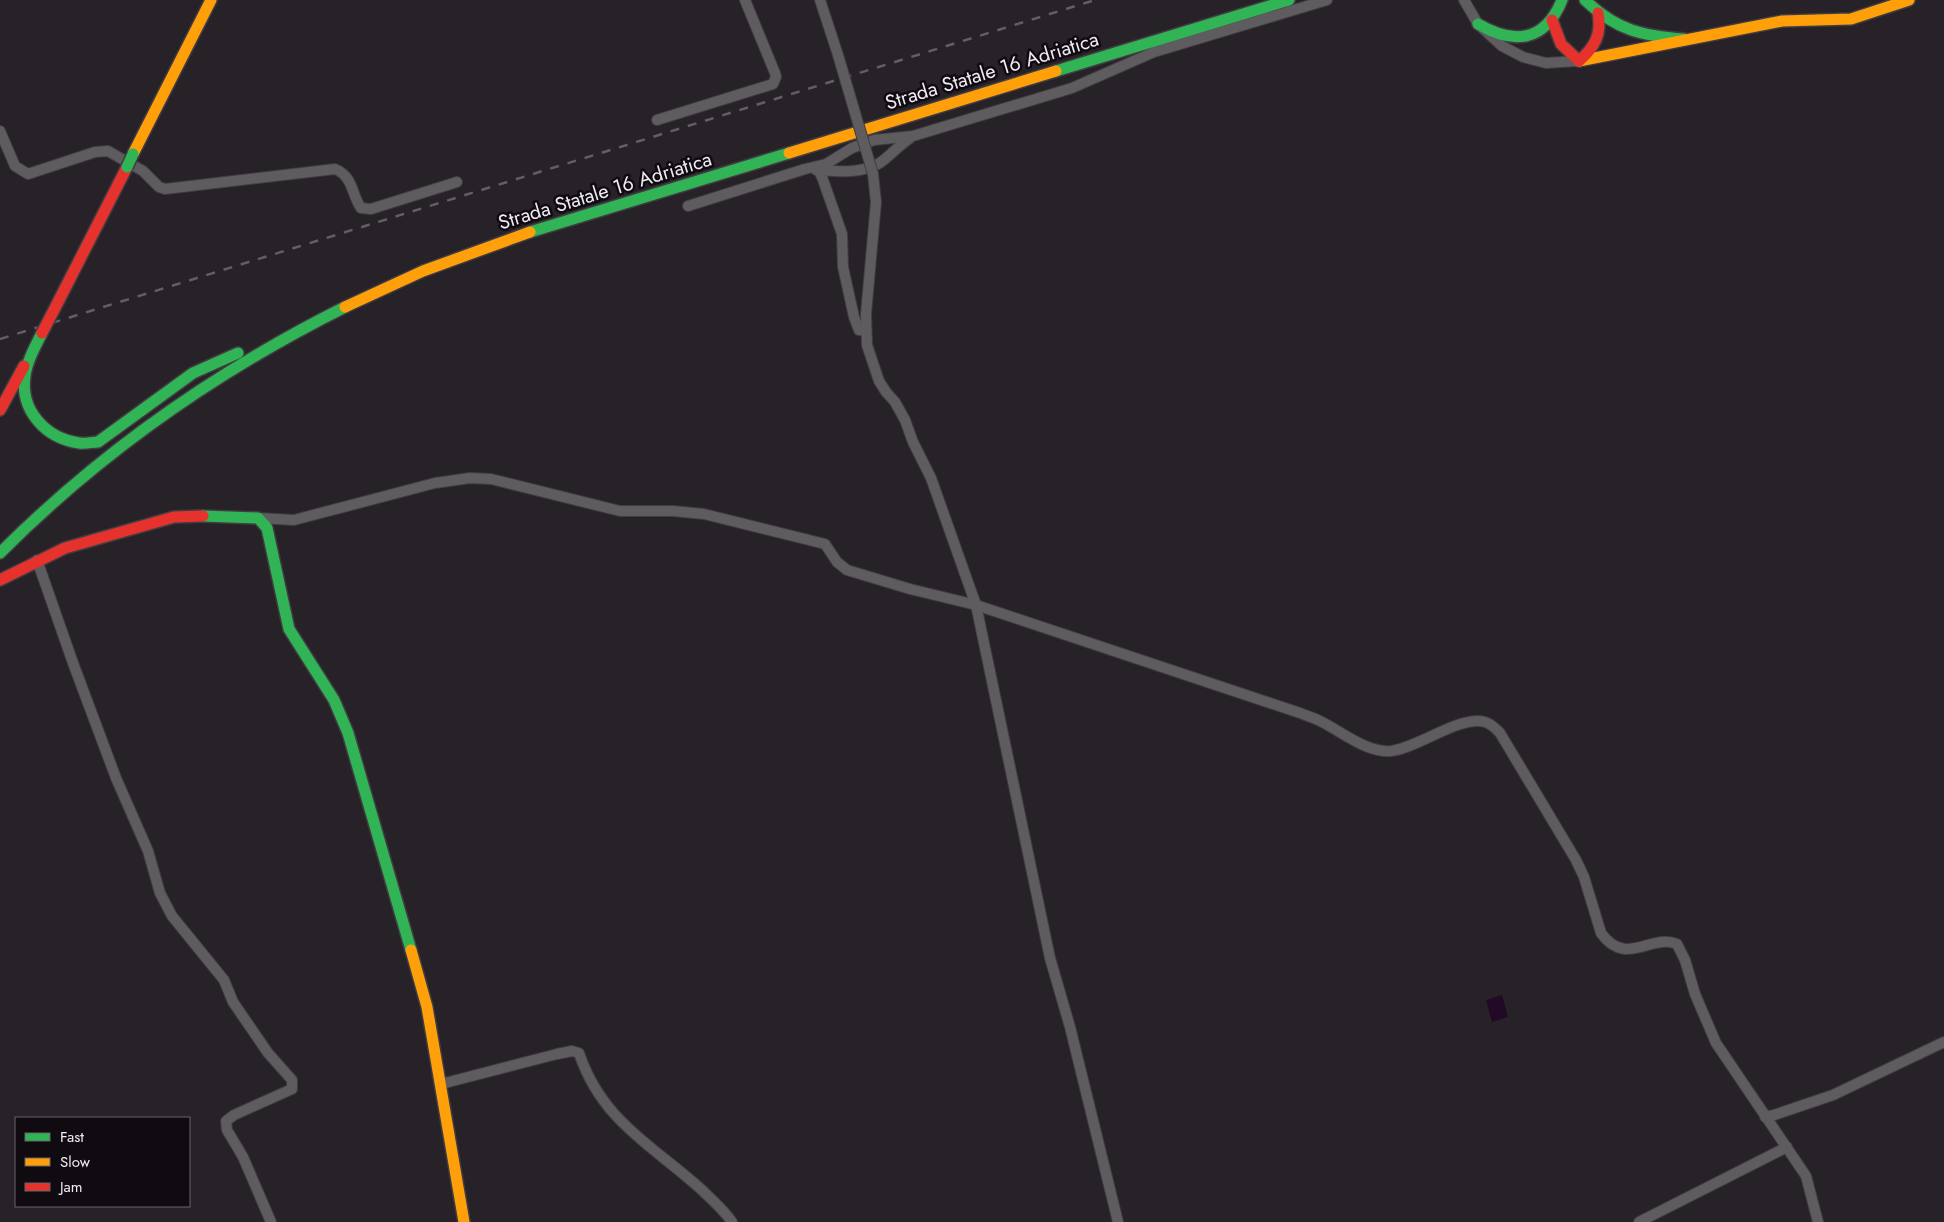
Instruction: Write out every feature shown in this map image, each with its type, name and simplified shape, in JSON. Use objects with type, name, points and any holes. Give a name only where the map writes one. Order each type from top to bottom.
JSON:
[{"type":"main road","points":[[0,410],[56,306],[212,0]]},
{"type":"main road","name":"Strada Statale 16 Adriatica","points":[[475,240],[527,222],[1249,0]]},
{"type":"main road","name":"Strada Statale 16 Adriatica","points":[[0,553],[80,479],[152,422],[202,388],[295,332],[409,277],[538,230],[1289,0]]},
{"type":"main road","points":[[1478,24],[1498,35],[1514,38],[1528,36],[1541,30],[1552,20],[1562,0]]},
{"type":"main road","points":[[1585,0],[1598,13],[1617,26],[1642,35],[1684,39]]},
{"type":"main road","points":[[1552,20],[1560,44],[1579,61],[1782,21],[1852,19],[1909,0]]},
{"type":"main road","points":[[1579,61],[1590,51],[1599,38],[1600,23],[1598,13]]},
{"type":"main road","points":[[387,275],[458,246]]},
{"type":"main road","points":[[327,303],[344,295]]},
{"type":"main road","points":[[0,539],[33,507],[111,442],[179,391],[241,351],[193,373],[98,442],[79,443],[60,438],[43,428],[29,411],[24,393],[24,377],[28,362],[42,333]]},
{"type":"main road","points":[[0,580],[37,560],[65,548],[174,517],[218,515],[258,518],[264,522],[267,528],[289,628],[330,694],[348,733],[427,1007],[464,1222]]},
{"type":"street","points":[[658,120],[772,84],[776,77],[775,73],[745,0]]},
{"type":"street","points":[[820,0],[873,174],[876,202],[866,314],[867,346],[872,364],[882,386],[895,402],[905,420],[913,442],[931,478],[976,605],[1050,958],[1070,1027],[1118,1222]]},
{"type":"street","points":[[818,168],[852,148],[874,140],[913,136],[1072,88],[1154,52],[1327,0]]},
{"type":"street","points":[[1464,0],[1478,24],[1502,46],[1523,57],[1546,63],[1579,61]]},
{"type":"street","points":[[0,131],[15,166],[28,174],[95,152],[108,151],[143,170],[159,187],[165,189],[336,169],[345,174],[351,182],[361,208],[371,210],[456,182]]},
{"type":"street","points":[[688,206],[805,169],[818,168],[832,172],[855,171],[879,164],[899,145],[913,136]]},
{"type":"street","points":[[818,168],[842,234],[844,267],[854,317],[859,330],[866,330]]},
{"type":"street","points":[[258,518],[294,520],[435,483],[470,478],[491,478],[620,511],[673,511],[704,514],[819,542],[825,544],[832,552],[836,562],[847,570],[910,589],[976,605],[1300,713],[1319,720],[1366,746],[1381,751],[1403,748],[1463,724],[1484,721],[1500,733],[1576,860],[1586,885],[1600,934],[1611,944],[1622,948],[1640,948],[1666,942],[1677,944],[1685,960],[1695,994],[1716,1043],[1764,1117],[1806,1176],[1818,1222]]},
{"type":"street","points":[[37,560],[72,663],[106,752],[148,852],[160,892],[172,916],[224,980],[233,1002],[268,1053],[292,1080],[292,1089],[234,1115],[226,1121],[227,1130],[244,1157],[271,1222]]},
{"type":"street","points":[[1764,1117],[1833,1094],[1944,1042]]},
{"type":"street","points":[[441,1084],[557,1054],[572,1051],[580,1054],[591,1083],[607,1107],[648,1146],[680,1170],[726,1213],[732,1222]]},
{"type":"street","points":[[1639,1222],[1787,1147]]},
{"type":"shaded area","points":[[1502,995],[1508,1017],[1492,1022],[1486,1000]]},
{"type":"railway","points":[[0,339],[1095,0]]},
{"type":"traffic: fast","points":[[1056,71],[1289,0]]},
{"type":"traffic: fast","points":[[1478,24],[1504,35],[1527,36],[1537,32],[1547,24],[1562,0]]},
{"type":"traffic: fast","points":[[1585,0],[1596,10],[1630,30],[1655,36],[1684,39]]},
{"type":"traffic: fast","points":[[530,232],[789,153]]},
{"type":"traffic: fast","points":[[127,167],[133,154]]},
{"type":"traffic: fast","points":[[0,553],[78,481],[163,416],[252,358],[345,307]]},
{"type":"traffic: fast","points":[[42,333],[26,370],[24,388],[27,400],[31,411],[46,429],[67,440],[81,443],[98,442],[193,373],[238,353]]},
{"type":"traffic: fast","points":[[203,516],[258,518],[267,528],[289,629],[334,700],[348,733],[411,950]]},
{"type":"traffic: slow","points":[[133,154],[211,0]]},
{"type":"traffic: slow","points":[[1579,61],[1782,21],[1851,19],[1909,0]]},
{"type":"traffic: slow","points":[[789,153],[1056,71]]},
{"type":"traffic: slow","points":[[345,307],[423,271],[530,232]]},
{"type":"traffic: slow","points":[[411,950],[427,1007],[464,1222]]},
{"type":"traffic: jam","points":[[1552,20],[1561,44],[1579,61],[1596,40],[1599,27],[1598,13]]},
{"type":"traffic: jam","points":[[56,306],[127,167]]},
{"type":"traffic: jam","points":[[42,333],[56,306]]},
{"type":"traffic: jam","points":[[0,410],[24,366]]},
{"type":"traffic: jam","points":[[0,580],[65,548],[174,517],[203,516]]}]
